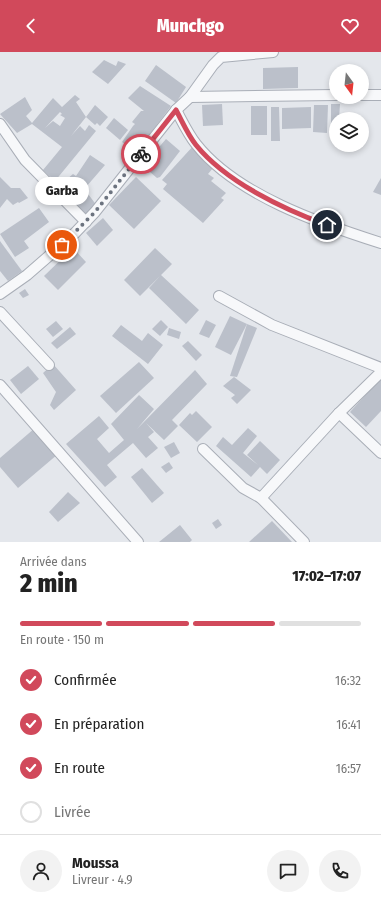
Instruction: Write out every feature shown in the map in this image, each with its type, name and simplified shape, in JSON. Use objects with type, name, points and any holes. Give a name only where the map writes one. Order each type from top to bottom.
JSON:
[{"type":"street","points":[[0,294],[27,275],[86,222],[176,110],[190,97],[213,65],[221,57],[273,52]]},
{"type":"street","points":[[190,97],[329,95]]},
{"type":"street","points":[[369,95],[381,95]]},
{"type":"street","points":[[176,110],[195,144],[218,167],[247,187],[303,216],[381,243]]},
{"type":"street","points":[[0,124],[25,160],[86,222]]},
{"type":"street","points":[[219,296],[272,325],[381,368]]},
{"type":"street","points":[[0,312],[49,365]]},
{"type":"street","points":[[261,498],[338,414],[381,372]]},
{"type":"street","points":[[0,385],[138,542]]},
{"type":"street","points":[[338,414],[381,453]]},
{"type":"street","points":[[203,449],[243,488],[261,498],[304,542]]},
{"type":"building","points":[[104,60],[116,66],[118,61],[126,64],[108,84],[92,72]]},
{"type":"building","points":[[156,65],[186,87],[176,103],[145,81]]},
{"type":"building","points":[[298,67],[298,88],[263,89],[263,68]]},
{"type":"building","points":[[140,86],[171,106],[136,152],[122,142],[135,124],[132,122],[141,111],[144,111],[128,98]]},
{"type":"building","points":[[75,95],[80,99],[76,102],[86,117],[71,136],[80,126],[85,131],[89,125],[96,131],[55,181],[43,170],[62,147],[32,124],[17,133],[0,114],[25,97],[32,110],[26,116],[32,123],[53,98],[62,107]],"holes":[[[60,112],[62,114],[60,115],[65,118],[60,126],[53,121],[45,128]]]},
{"type":"building","points":[[222,104],[223,125],[203,126],[202,105]]},
{"type":"building","points":[[331,104],[340,104],[339,112],[331,112]]},
{"type":"building","points":[[95,105],[108,117],[100,126],[97,123],[95,125],[86,117]]},
{"type":"building","points":[[314,105],[328,105],[327,133],[313,132]]},
{"type":"building","points":[[251,106],[267,106],[267,135],[251,135]]},
{"type":"building","points":[[271,107],[279,107],[280,141],[271,141]]},
{"type":"building","points":[[311,107],[311,128],[282,129],[282,108]]},
{"type":"building","points":[[114,118],[128,130],[120,140],[106,128]]},
{"type":"building","points":[[166,139],[180,151],[160,177],[157,178],[143,166]]},
{"type":"building","points":[[195,144],[200,153],[198,155],[213,168],[208,174],[214,178],[211,181],[226,193],[221,198],[224,200],[203,223],[163,189],[167,184],[162,180]]},
{"type":"building","points":[[90,155],[105,165],[86,187],[77,179],[97,206],[85,215],[60,185],[73,174],[76,176]]},
{"type":"building","points":[[0,177],[11,188],[20,188],[28,198],[13,205],[7,199],[0,208]]},
{"type":"building","points":[[136,177],[161,201],[134,229],[109,205]]},
{"type":"building","points":[[381,178],[381,195],[373,192]]},
{"type":"building","points":[[39,208],[49,222],[24,241],[29,248],[15,257],[0,234]]},
{"type":"building","points":[[103,218],[113,230],[97,246],[86,233]]},
{"type":"building","points":[[0,241],[22,271],[8,281],[0,271]]},
{"type":"building","points":[[73,248],[86,262],[58,290],[44,276]]},
{"type":"building","points":[[155,248],[172,264],[161,275],[199,310],[186,324],[149,288],[160,276],[140,296],[124,280]]},
{"type":"building","points":[[25,289],[29,295],[23,298],[19,293]]},
{"type":"building","points":[[230,316],[247,324],[231,355],[215,347]]},
{"type":"building","points":[[161,320],[168,327],[160,336],[152,329]]},
{"type":"building","points":[[206,320],[216,325],[209,338],[199,334]]},
{"type":"building","points":[[56,321],[63,329],[53,337],[46,329]]},
{"type":"building","points":[[247,324],[257,328],[237,377],[230,376]]},
{"type":"building","points":[[121,325],[142,341],[148,333],[163,345],[148,364],[112,336]]},
{"type":"building","points":[[70,327],[76,334],[57,349],[51,343]]},
{"type":"building","points":[[169,328],[181,332],[179,339],[167,335]]},
{"type":"building","points":[[188,341],[202,355],[196,361],[182,346]]},
{"type":"building","points":[[139,362],[154,378],[116,413],[100,396]]},
{"type":"building","points":[[53,364],[76,390],[54,410],[50,405],[56,392],[43,373]]},
{"type":"building","points":[[28,366],[39,379],[21,394],[10,380]]},
{"type":"building","points":[[195,370],[207,384],[172,420],[178,426],[164,440],[146,423],[154,432],[148,437],[158,448],[146,458],[133,443],[107,465],[117,477],[105,487],[66,444],[99,416],[109,428],[97,439],[109,453],[124,440],[111,424],[139,395],[154,409],[137,429]]},
{"type":"building","points":[[234,377],[251,390],[237,404],[231,398],[235,395],[223,386]]},
{"type":"building","points":[[381,378],[381,411],[366,427],[350,412]]},
{"type":"building","points":[[196,411],[212,427],[197,442],[179,425],[190,413],[192,415]]},
{"type":"building","points":[[35,428],[58,454],[18,488],[0,467],[0,458]]},
{"type":"building","points":[[248,428],[257,436],[243,453],[258,465],[247,455],[260,441],[280,460],[267,474],[260,467],[251,477],[216,446],[223,437],[232,445]]},
{"type":"building","points":[[174,442],[180,453],[171,458],[164,447]]},
{"type":"building","points":[[169,462],[173,468],[166,473],[161,467]]},
{"type":"building","points":[[142,468],[164,493],[152,503],[131,477]]},
{"type":"building","points":[[68,492],[80,503],[58,522],[49,512]]},
{"type":"building","points":[[218,519],[222,525],[216,529],[212,523]]},
{"type":"building","points":[[272,521],[292,542],[249,542]]},
{"type":"building","points":[[180,525],[192,540],[190,542],[159,542]]},
{"type":"way so far","points":[[62,245],[95,212],[141,154]]},
{"type":"place","name":"Garba","points":[[62,245]]},
{"type":"route","points":[[141,154],[176,110],[195,144],[218,167],[247,187],[303,216],[327,225]]}]
